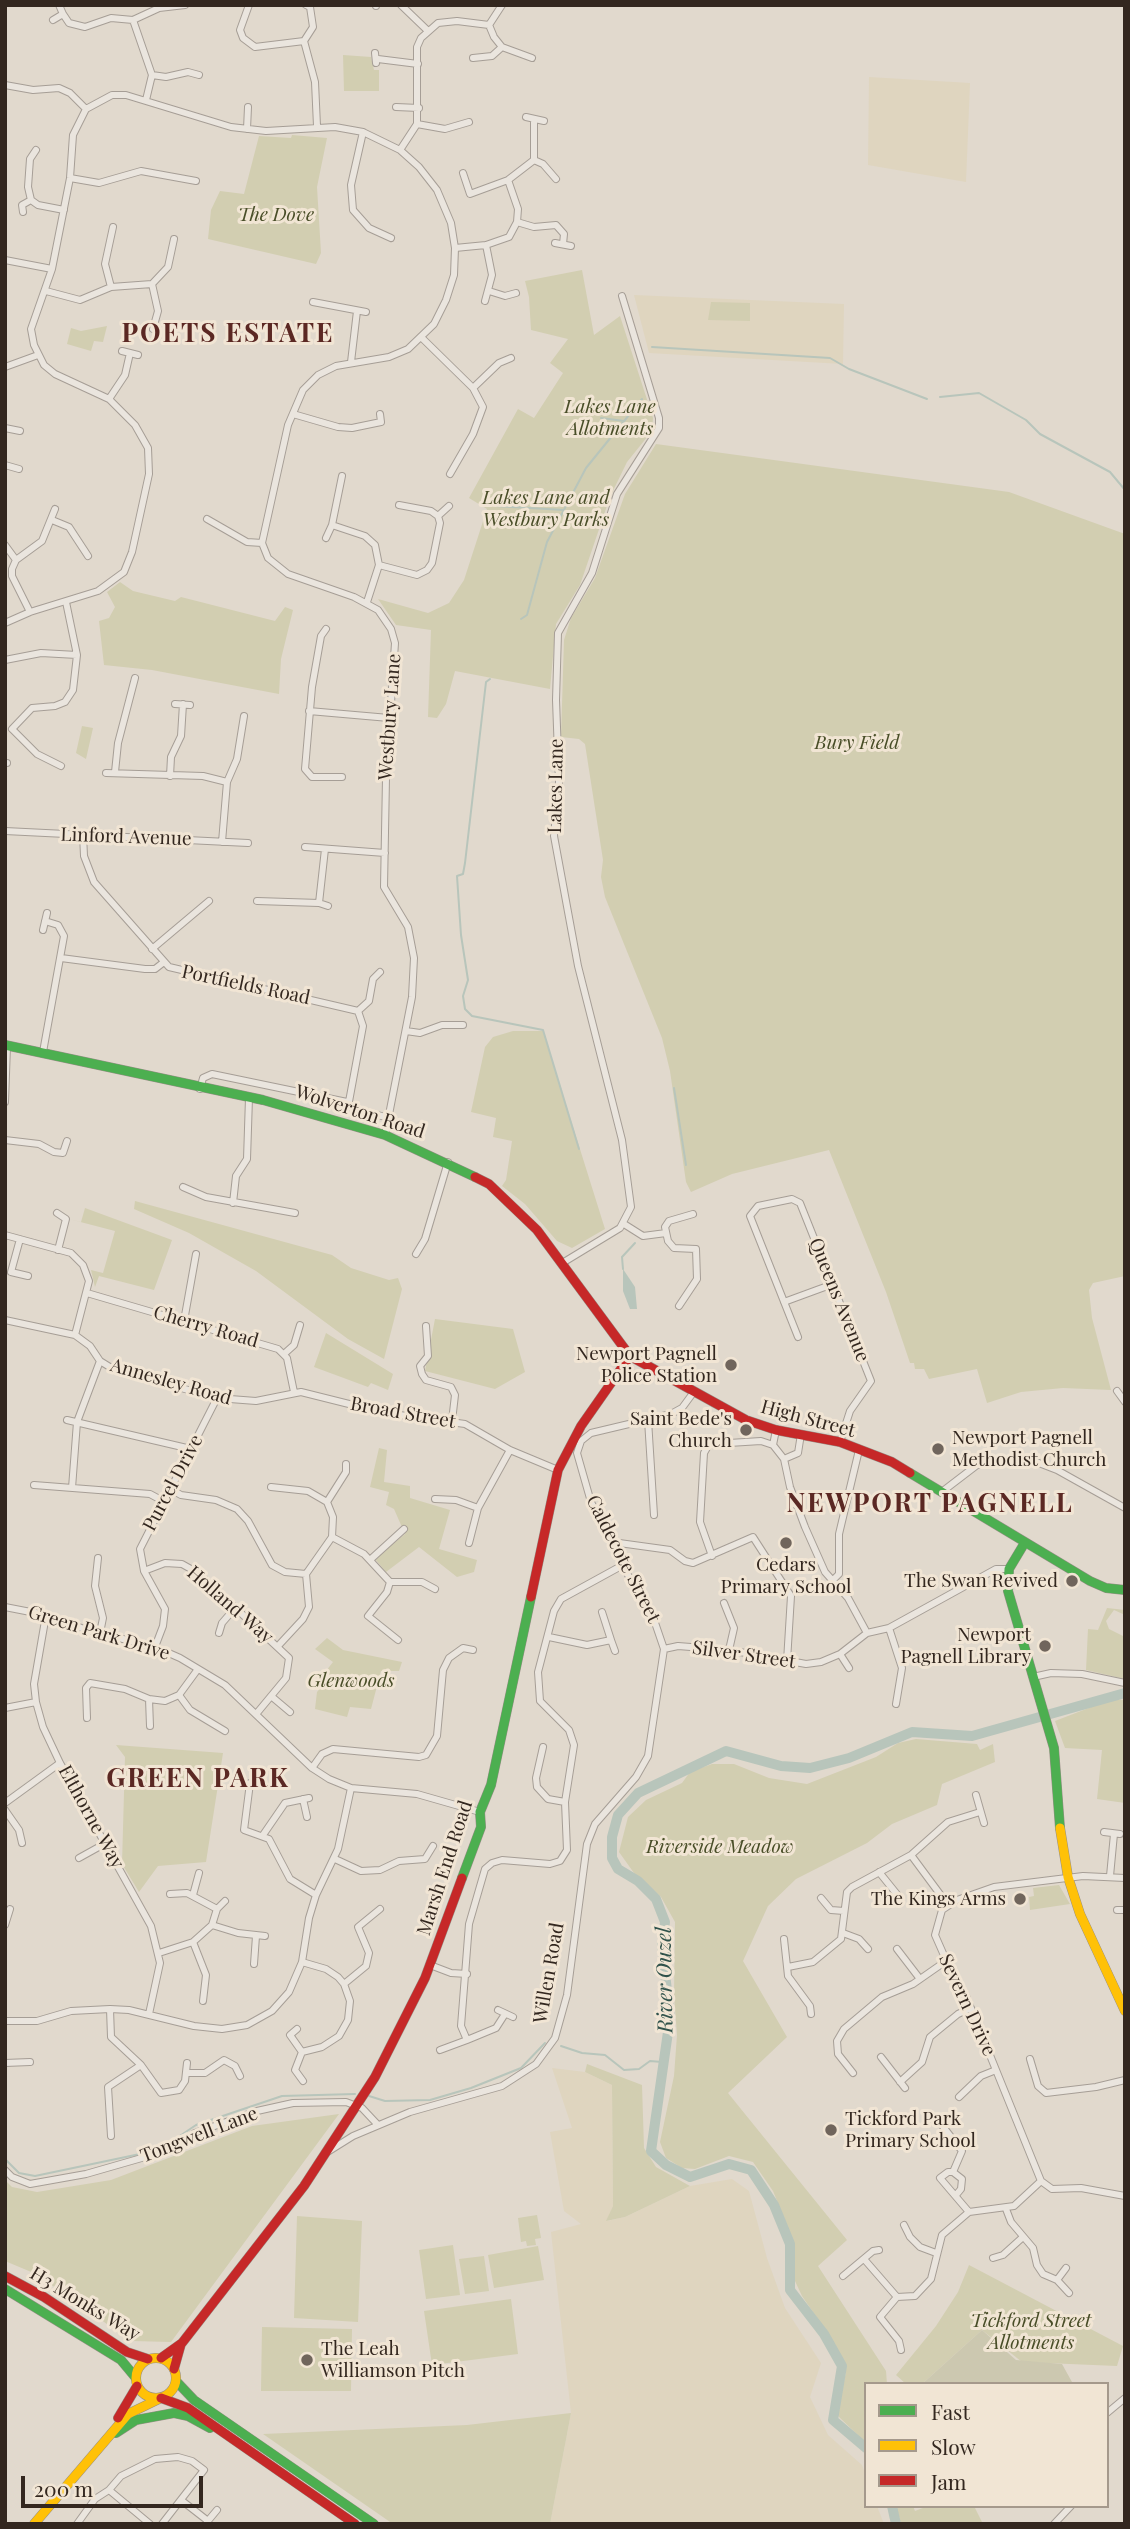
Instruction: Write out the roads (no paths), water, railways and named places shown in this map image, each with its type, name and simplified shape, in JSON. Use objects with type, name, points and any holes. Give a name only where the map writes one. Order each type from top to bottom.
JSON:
[{"type":"street","points":[[59,5],[63,14],[77,27],[111,18],[133,20],[159,8],[185,5]]},
{"type":"street","points":[[248,5],[240,30],[247,43],[255,47],[304,41]]},
{"type":"street","points":[[306,5],[310,7],[313,27],[304,41],[315,82],[317,126]]},
{"type":"street","points":[[401,5],[427,30]]},
{"type":"street","points":[[489,25],[502,5]]},
{"type":"street","points":[[52,20],[63,14]]},
{"type":"street","points":[[133,20],[152,75],[146,100]]},
{"type":"street","points":[[400,150],[417,124],[417,47],[427,30],[438,23],[457,21],[489,25]]},
{"type":"street","points":[[489,25],[502,47],[532,58]]},
{"type":"street","points":[[473,58],[492,56],[502,47]]},
{"type":"street","points":[[376,58],[418,64]]},
{"type":"street","points":[[152,75],[166,77],[188,72],[200,75]]},
{"type":"street","points":[[5,85],[33,90],[60,88],[70,93],[86,109]]},
{"type":"street","points":[[5,623],[30,612],[98,591],[124,572],[130,561],[147,486],[150,461],[143,437],[109,400],[55,374],[38,355],[32,329],[52,268],[70,178],[73,135],[86,109],[112,95],[146,100],[247,130],[289,130],[317,126],[363,132],[400,150],[419,167],[437,190],[451,223],[455,248],[454,275],[446,300],[434,324],[422,338],[389,357],[351,362],[318,375],[303,390],[293,414],[262,543],[268,558],[288,574],[368,602],[379,565],[377,551],[371,541],[332,525]]},
{"type":"street","points":[[247,130],[248,107]]},
{"type":"street","points":[[396,107],[419,108]]},
{"type":"street","points":[[526,117],[544,121]]},
{"type":"street","points":[[534,119],[534,160]]},
{"type":"street","points":[[417,124],[445,130],[469,122]]},
{"type":"street","points":[[363,132],[351,185],[353,210],[369,228],[391,238]]},
{"type":"street","points":[[36,150],[30,159],[28,187],[31,200],[38,205],[64,210]]},
{"type":"street","points":[[534,160],[543,164],[556,179]]},
{"type":"street","points":[[463,173],[470,194],[508,180],[534,160]]},
{"type":"street","points":[[185,178],[187,170]]},
{"type":"street","points":[[70,178],[99,183],[141,171],[196,181]]},
{"type":"street","points":[[455,248],[485,245],[509,237],[517,222],[515,197],[508,180]]},
{"type":"street","points":[[23,212],[22,205],[31,200]]},
{"type":"street","points":[[517,222],[534,227],[556,225],[564,234],[563,244]]},
{"type":"street","points":[[111,287],[105,264],[113,227]]},
{"type":"street","points":[[46,291],[80,300],[111,287],[152,285],[168,267],[174,239]]},
{"type":"street","points":[[555,243],[571,246]]},
{"type":"street","points":[[485,245],[492,275],[485,301]]},
{"type":"street","points":[[5,260],[52,268]]},
{"type":"street","points":[[152,285],[158,311],[153,329]]},
{"type":"street","points":[[489,291],[505,296],[516,293]]},
{"type":"street","name":"Lakes Lane","points":[[622,296],[659,418],[659,428],[617,494],[592,573],[558,633],[556,700],[559,772],[554,836],[578,966],[626,1160],[631,1207],[624,1224]]},
{"type":"street","points":[[313,302],[366,312]]},
{"type":"street","points":[[351,362],[357,310]]},
{"type":"street","points":[[422,338],[473,388],[483,407],[480,419],[450,474]]},
{"type":"street","points":[[109,400],[125,375],[130,353]]},
{"type":"street","points":[[5,367],[38,355]]},
{"type":"street","points":[[473,388],[499,363],[511,358]]},
{"type":"street","points":[[293,414],[338,427],[352,428],[381,422],[380,414]]},
{"type":"street","points":[[5,428],[20,431]]},
{"type":"street","points":[[5,466],[19,469]]},
{"type":"street","points":[[326,538],[332,525],[342,476]]},
{"type":"street","points":[[379,565],[417,575],[427,570],[440,523],[438,516],[431,511],[400,505]]},
{"type":"street","points":[[438,516],[449,506]]},
{"type":"street","points":[[30,612],[12,576],[16,559],[42,541],[54,509]]},
{"type":"street","points":[[207,519],[247,542],[262,543]]},
{"type":"street","points":[[52,520],[69,527],[86,553],[92,545]]},
{"type":"street","points":[[5,545],[16,559]]},
{"type":"street","points":[[61,766],[37,754],[9,729],[32,708],[65,702],[73,690],[78,655],[66,602]]},
{"type":"street","name":"Westbury Lane","points":[[368,602],[378,610],[391,629],[395,643],[393,707],[389,718],[384,887],[408,927],[414,958],[406,1031],[385,1135]]},
{"type":"street","points":[[326,629],[321,636],[309,711],[307,774],[331,779],[342,777]]},
{"type":"street","points":[[5,660],[34,653],[78,655]]},
{"type":"street","points":[[115,772],[118,743],[137,683]]},
{"type":"street","points":[[170,776],[172,757],[181,736],[183,704]]},
{"type":"street","points":[[309,711],[389,718]]},
{"type":"street","points":[[222,842],[227,782],[237,759],[247,721]]},
{"type":"street","points":[[106,773],[211,777],[227,782]]},
{"type":"street","name":"Linford Avenue","points":[[5,831],[248,843]]},
{"type":"street","name":"Portfields Road","points":[[82,834],[84,856],[94,882],[164,962],[176,970],[358,1011]]},
{"type":"street","points":[[305,847],[384,853]]},
{"type":"street","points":[[319,903],[325,849]]},
{"type":"street","points":[[152,949],[209,901]]},
{"type":"street","points":[[257,901],[319,903],[328,906]]},
{"type":"street","points":[[43,930],[47,913]]},
{"type":"street","points":[[43,1052],[64,931],[58,925],[45,922]]},
{"type":"street","points":[[61,958],[155,969],[164,962]]},
{"type":"street","points":[[380,972],[373,979],[369,1001],[358,1011],[363,1026],[347,1102],[352,1111],[389,1118]]},
{"type":"street","points":[[406,1031],[420,1033],[442,1025],[463,1025]]},
{"type":"street","points":[[5,1102],[6,1046]]},
{"type":"street","name":"Wolverton Road","points":[[6,1046],[249,1098],[385,1135],[449,1162],[489,1184],[511,1203],[564,1262],[605,1325],[630,1356]]},
{"type":"street","name":"Wolverton Road","points":[[200,1089],[203,1078],[212,1074],[347,1102]]},
{"type":"street","points":[[233,1203],[236,1176],[247,1158],[249,1098]]},
{"type":"street","points":[[5,1140],[39,1144],[54,1152],[63,1153],[67,1141]]},
{"type":"street","points":[[416,1254],[425,1239],[449,1162]]},
{"type":"street","points":[[183,1186],[206,1197],[295,1213]]},
{"type":"street","name":"Queens Avenue","points":[[784,1302],[750,1216],[758,1206],[792,1199],[800,1203],[871,1381],[850,1411],[840,1441]]},
{"type":"street","points":[[57,1213],[66,1219],[58,1250]]},
{"type":"street","points":[[679,1306],[697,1279],[696,1249],[674,1248],[666,1233],[669,1221],[694,1214]]},
{"type":"street","points":[[564,1262],[624,1224],[643,1236],[666,1233]]},
{"type":"street","points":[[5,1235],[71,1253],[83,1265],[89,1281],[75,1335],[5,1320]]},
{"type":"street","points":[[20,1239],[11,1272],[28,1276]]},
{"type":"street","points":[[184,1321],[196,1254]]},
{"type":"street","points":[[798,1337],[784,1302],[833,1284]]},
{"type":"street","name":"Cherry Road","points":[[87,1293],[278,1349],[284,1353],[294,1392]]},
{"type":"street","points":[[284,1353],[294,1345],[300,1325]]},
{"type":"street","points":[[426,1326],[428,1356],[420,1366],[422,1374],[426,1380],[451,1388],[455,1395],[452,1421]]},
{"type":"street","name":"Annesley Road","points":[[75,1335],[90,1346],[100,1361],[113,1369],[217,1398],[256,1401],[294,1392],[307,1393]]},
{"type":"street","name":"High Street","points":[[630,1356],[746,1420],[776,1430],[840,1441],[892,1462],[943,1491],[1024,1544],[1106,1588],[1125,1590]]},
{"type":"street","name":"Marsh End Road","points":[[161,2358],[182,2343],[241,2269],[328,2151],[396,2038],[430,1965],[467,1871],[481,1827],[480,1812],[491,1785],[558,1471],[581,1426],[630,1356]]},
{"type":"street","points":[[72,1488],[77,1422],[100,1361]]},
{"type":"street","points":[[1117,1391],[1125,1402]]},
{"type":"street","name":"Broad Street","points":[[307,1393],[385,1413],[465,1424],[509,1450],[558,1471]]},
{"type":"street","points":[[654,1515],[648,1420],[682,1408],[693,1393]]},
{"type":"street","name":"Purcel Drive","points":[[144,1571],[140,1549],[217,1398]]},
{"type":"street","points":[[67,1420],[191,1449]]},
{"type":"street","name":"Caldecote Street","points":[[595,1825],[636,1777],[648,1756],[664,1649],[651,1611],[623,1565],[585,1484],[577,1453],[581,1441],[591,1433],[648,1420]]},
{"type":"street","points":[[773,1445],[776,1430]]},
{"type":"street","points":[[784,1459],[798,1452],[801,1434]]},
{"type":"street","points":[[712,1556],[700,1522],[704,1452],[713,1444],[761,1441],[773,1445],[784,1459],[790,1487],[825,1572],[848,1598],[867,1633]]},
{"type":"street","points":[[469,1543],[478,1508],[509,1450]]},
{"type":"street","points":[[833,1580],[839,1574],[839,1534],[859,1450]]},
{"type":"street","points":[[943,1491],[977,1465],[1016,1458],[1057,1470],[1125,1508]]},
{"type":"street","points":[[327,1502],[346,1472],[346,1464]]},
{"type":"street","points":[[34,1485],[150,1494],[163,1501]]},
{"type":"street","points":[[271,1487],[308,1491],[327,1502],[333,1517],[332,1537],[306,1574],[309,1607],[303,1619],[278,1646]]},
{"type":"street","points":[[170,1489],[181,1495],[216,1500],[237,1509],[248,1521],[264,1556],[272,1565],[285,1572],[306,1574]]},
{"type":"street","points":[[435,1499],[456,1500],[478,1508]]},
{"type":"street","points":[[371,1559],[404,1529]]},
{"type":"street","points":[[332,1537],[371,1559],[390,1582]]},
{"type":"street","points":[[612,1542],[670,1550],[685,1561],[693,1563],[753,1537],[791,1596],[787,1661]]},
{"type":"street","points":[[1024,1544],[1009,1569],[1008,1591],[1054,1748],[1061,1835],[1068,1877],[1080,1913],[1124,2006]]},
{"type":"street","points":[[98,1558],[95,1586],[103,1618],[100,1633]]},
{"type":"street","name":"Holland Way","points":[[144,1571],[165,1563],[182,1564],[198,1573],[289,1658],[286,1678],[257,1713]]},
{"type":"street","points":[[467,2040],[461,2026],[469,1924],[485,1869],[502,1860],[550,1864],[560,1861],[567,1850],[565,1802],[574,1745],[569,1730],[540,1701],[537,1686],[554,1611],[561,1599],[623,1565]]},
{"type":"street","name":"Silver Street","points":[[664,1649],[678,1646],[729,1650],[787,1661],[821,1662],[840,1654],[867,1633],[890,1628],[996,1569],[1009,1569]]},
{"type":"street","points":[[144,1571],[165,1609],[155,1647]]},
{"type":"street","points":[[390,1582],[422,1582],[435,1589]]},
{"type":"street","points":[[362,1625],[387,1592],[390,1582]]},
{"type":"street","points":[[724,1603],[734,1628],[729,1650]]},
{"type":"street","name":"Green Park Drive","points":[[5,1607],[46,1615],[155,1647],[198,1669],[225,1685],[312,1768],[351,1788],[417,1794],[480,1812]]},
{"type":"street","points":[[219,1633],[222,1623],[235,1608]]},
{"type":"street","points":[[602,1612],[615,1651]]},
{"type":"street","name":"Elthorne Way","points":[[46,1615],[34,1684],[36,1702],[43,1727],[60,1763],[145,1912],[159,1953],[159,1976],[149,2014]]},
{"type":"street","points":[[368,1616],[398,1640]]},
{"type":"street","points":[[890,1628],[902,1668],[896,1704]]},
{"type":"street","points":[[549,1637],[587,1645],[611,1640]]},
{"type":"street","points":[[312,1768],[322,1754],[333,1749],[419,1757],[426,1755],[437,1736],[443,1670],[449,1658],[463,1648],[473,1650]]},
{"type":"street","points":[[840,1654],[849,1668]]},
{"type":"street","points":[[88,1718],[86,1688],[90,1683],[125,1689],[149,1699],[165,1701],[179,1695],[198,1669]]},
{"type":"street","points":[[1034,1681],[1051,1673],[1082,1674],[1125,1682]]},
{"type":"street","points":[[179,1695],[190,1710],[225,1731]]},
{"type":"street","points":[[271,1696],[290,1712]]},
{"type":"street","points":[[149,1699],[150,1726]]},
{"type":"street","points":[[5,1708],[36,1702]]},
{"type":"street","points":[[543,1747],[536,1778],[537,1787],[548,1799],[565,1802]]},
{"type":"street","points":[[5,1802],[60,1763]]},
{"type":"street","points":[[244,1830],[250,1783]]},
{"type":"street","points":[[5,2021],[37,2021],[71,2011],[110,2009],[149,2014],[209,2028],[247,2025],[272,2011],[289,1992],[302,1962],[316,1895],[335,1858],[351,1788]]},
{"type":"street","points":[[976,1795],[984,1823]]},
{"type":"street","points":[[263,1835],[285,1803],[306,1798],[307,1816]]},
{"type":"street","points":[[5,1810],[19,1829],[22,1843]]},
{"type":"street","points":[[788,1967],[813,1962],[843,1933],[847,1892],[911,1854],[948,1822],[980,1812]]},
{"type":"street","name":"Willen Road","points":[[328,2151],[378,2125],[432,2105],[502,2087],[523,2076],[547,2052],[561,2024],[587,1844],[595,1825]]},
{"type":"street","points":[[235,1829],[263,1835],[269,1839],[290,1879],[316,1895]]},
{"type":"street","points":[[1104,1832],[1117,1834],[1110,1876]]},
{"type":"street","points":[[79,1858],[106,1843]]},
{"type":"street","points":[[335,1858],[361,1871],[380,1870],[398,1861],[425,1859],[433,1846]]},
{"type":"street","points":[[911,1854],[948,1905],[994,1887],[1068,1877],[1125,1878]]},
{"type":"street","points":[[879,1872],[901,1898]]},
{"type":"street","points":[[193,1895],[199,1873]]},
{"type":"street","points":[[170,1894],[193,1895],[217,1909]]},
{"type":"street","points":[[821,1898],[831,1910],[844,1911]]},
{"type":"street","points":[[159,1953],[194,1942],[212,1925],[217,1909],[225,1901]]},
{"type":"street","name":"Severn Drive","points":[[948,1905],[942,1910],[936,1926],[938,1942],[971,2008],[1041,2180]]},
{"type":"street","points":[[5,1925],[10,1909]]},
{"type":"street","points":[[358,1927],[380,1909]]},
{"type":"street","points":[[344,1984],[366,1966],[369,1953],[358,1927],[351,1924]]},
{"type":"street","points":[[212,1925],[265,1936]]},
{"type":"street","points":[[843,1933],[859,1939],[868,1949]]},
{"type":"street","points":[[254,1964],[256,1936]]},
{"type":"street","points":[[784,1940],[791,1985],[810,2006],[811,2014]]},
{"type":"street","points":[[194,1942],[206,1975],[203,2001]]},
{"type":"street","points":[[897,1949],[920,1979]]},
{"type":"street","points":[[853,2073],[838,2054],[837,2041],[844,2029],[882,1997],[920,1979],[946,1961]]},
{"type":"street","points":[[302,1962],[326,1969],[344,1984],[350,2001],[348,2020],[339,2036],[322,2047],[302,2052]]},
{"type":"street","points":[[430,1965],[451,1973],[467,1974]]},
{"type":"street","points":[[881,2057],[902,2085],[922,2062],[930,2037],[958,2014],[971,2008]]},
{"type":"street","points":[[110,2009],[111,2037],[141,2065],[161,2093],[179,2090],[185,2081],[187,2063]]},
{"type":"street","points":[[498,2010],[513,2017]]},
{"type":"street","points":[[440,2050],[496,2028],[506,2014]]},
{"type":"street","points":[[297,2029],[289,2035],[302,2052]]},
{"type":"street","points":[[302,2052],[295,2070],[303,2081]]},
{"type":"street","points":[[186,2073],[205,2073],[219,2062],[231,2059],[240,2076]]},
{"type":"street","points":[[1030,2059],[1038,2086],[1046,2093],[1096,2087],[1125,2080]]},
{"type":"street","points":[[5,2063],[30,2062]]},
{"type":"street","points":[[111,2136],[108,2087],[141,2065]]},
{"type":"street","points":[[959,2097],[981,2076],[996,2070]]},
{"type":"street","name":"Tongwell Lane","points":[[5,2170],[12,2177],[30,2184],[86,2174],[166,2151],[195,2133],[257,2110],[293,2103],[346,2102],[357,2105]]},
{"type":"street","points":[[357,2105],[378,2125]]},
{"type":"street","points":[[933,2119],[941,2123],[962,2151],[953,2172]]},
{"type":"street","points":[[956,2195],[961,2189],[962,2179],[953,2172],[948,2172],[940,2178],[969,2212]]},
{"type":"street","points":[[864,2259],[897,2297],[910,2298],[927,2285],[942,2235],[969,2212],[1014,2206],[1041,2180],[1052,2189],[1082,2188],[1125,2196]]},
{"type":"street","points":[[1006,2208],[1011,2222],[1033,2248],[1037,2266],[1043,2274],[1057,2280],[1069,2293]]},
{"type":"street","points":[[904,2225],[910,2237],[920,2247],[936,2253]]},
{"type":"street","points":[[993,2258],[1003,2255],[1023,2237]]},
{"type":"street","points":[[843,2276],[873,2251],[879,2250]]},
{"type":"street","points":[[1057,2280],[1066,2268]]},
{"type":"street","name":"H3 Monks Way","points":[[5,2276],[44,2297],[127,2352],[148,2360]]},
{"type":"street","name":"H3 Monks Way","points":[[5,2289],[121,2360],[137,2382]]},
{"type":"street","points":[[897,2297],[880,2317],[899,2341],[901,2350]]},
{"type":"street","name":"Marsh End Road","points":[[174,2369],[182,2343]]},
{"type":"street","points":[[28,2524],[124,2411],[137,2382],[139,2367],[148,2360],[161,2358],[174,2369],[176,2381],[171,2392],[128,2414],[34,2524]]},
{"type":"street","points":[[176,2381],[194,2400],[374,2524]]},
{"type":"street","points":[[137,2382],[149,2397],[161,2398],[188,2408],[355,2524]]},
{"type":"street","points":[[1109,2411],[1125,2398]]},
{"type":"street","points":[[106,2440],[136,2420],[174,2413],[188,2416],[232,2439]]},
{"type":"street","points":[[77,2524],[95,2499],[129,2471],[165,2456],[191,2461],[204,2470],[162,2524]]},
{"type":"street","points":[[109,2490],[141,2521],[150,2524]]},
{"type":"street","points":[[181,2500],[207,2522],[218,2510]]},
{"type":"street","points":[[1054,2524],[1069,2508]]},
{"type":"waterway","points":[[652,347],[830,358],[849,369],[927,399]]},
{"type":"waterway","points":[[940,397],[979,393],[1026,420],[1040,434],[1110,472],[1125,490]]},
{"type":"waterway","points":[[521,619],[527,615],[547,542],[586,468],[642,399]]},
{"type":"waterway","points":[[601,418],[624,421]]},
{"type":"waterway","points":[[495,506],[564,510]]},
{"type":"waterway","points":[[490,679],[486,682],[465,863],[463,874],[457,876],[461,935],[468,980],[463,996],[465,1009],[472,1016],[543,1030],[579,1149]]},
{"type":"waterway","points":[[674,1088],[686,1165]]},
{"type":"waterway","points":[[623,1269],[622,1257],[635,1243]]},
{"type":"waterway","name":"River Ouzel","points":[[864,2446],[833,2420],[842,2366],[824,2334],[790,2290],[790,2244],[774,2205],[751,2170],[729,2164],[690,2177],[666,2165],[651,2151],[670,2018],[662,1946],[665,1922],[656,1899],[638,1881],[618,1869],[612,1858],[612,1837],[618,1815],[638,1793],[726,1751],[781,1766],[810,1768],[849,1758],[912,1732],[972,1736],[1125,1693]]},
{"type":"waterway","points":[[369,2096],[385,2101],[430,2100],[471,2088],[521,2068],[545,2043]]},
{"type":"waterway","points":[[561,2046],[582,2053],[605,2055],[624,2070],[639,2069],[650,2061],[662,2062]]},
{"type":"waterway","points":[[5,2159],[19,2173],[35,2176],[159,2150],[196,2125],[282,2096],[355,2094]]},
{"type":"waterway","name":"River Ouzel","points":[[892,2508],[896,2524]]},
{"type":"place","name":"Newport Pagnell Police Station","points":[[731,1365]]},
{"type":"place","name":"Saint Bede's Church","points":[[746,1430]]},
{"type":"place","name":"Newport Pagnell Methodist Church","points":[[938,1449]]},
{"type":"place","name":"Cedars Primary School","points":[[786,1543]]},
{"type":"place","name":"The Swan Revived","points":[[1072,1581]]},
{"type":"place","name":"Newport Pagnell Library","points":[[1045,1646]]},
{"type":"place","name":"The Kings Arms","points":[[1020,1899]]},
{"type":"place","name":"Tickford Park Primary School","points":[[831,2130]]},
{"type":"place","name":"The Leah Williamson Pitch","points":[[307,2360]]},
{"type":"district","name":"POETS ESTATE","points":[[228,334]]},
{"type":"district","name":"NEWPORT PAGNELL","points":[[930,1504]]},
{"type":"district","name":"GREEN PARK","points":[[198,1779]]},
{"type":"park label","name":"The Dove","points":[[276,215]]},
{"type":"park label","name":"Lakes Lane Allotments","points":[[610,418]]},
{"type":"park label","name":"Lakes Lane and Westbury Parks","points":[[546,509]]},
{"type":"park label","name":"Bury Field","points":[[857,743]]},
{"type":"park label","name":"Glenwoods","points":[[351,1681]]},
{"type":"park label","name":"Riverside Meadow","points":[[720,1847]]},
{"type":"park label","name":"Tickford Street Allotments","points":[[1031,2332]]}]
